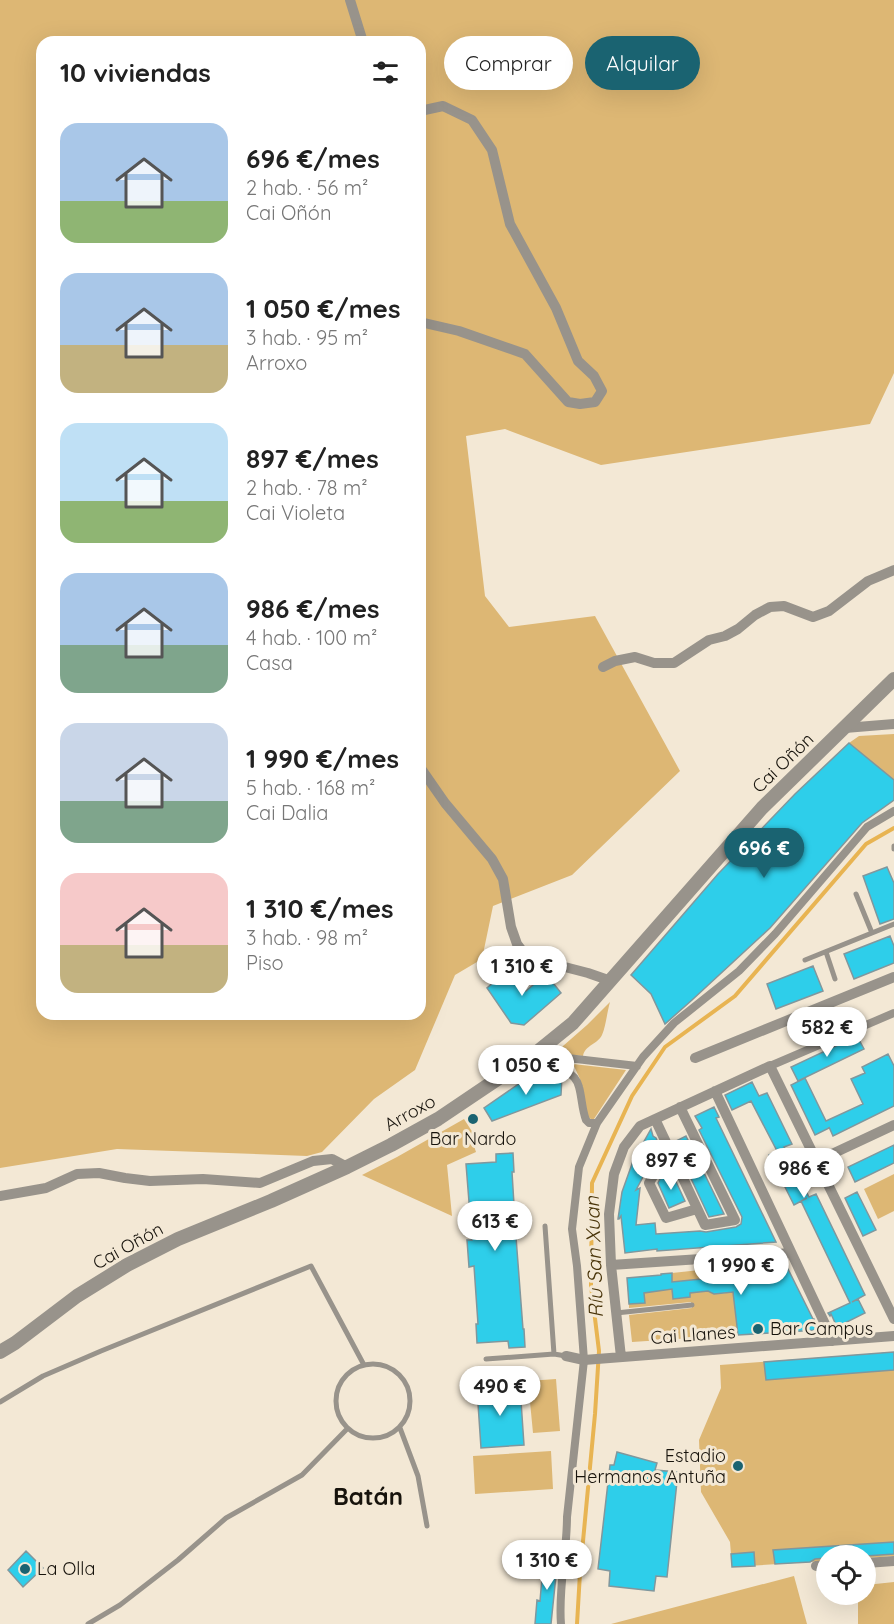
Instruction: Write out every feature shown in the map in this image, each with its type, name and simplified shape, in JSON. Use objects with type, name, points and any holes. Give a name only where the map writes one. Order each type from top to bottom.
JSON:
[{"type":"street","points":[[350,0],[361,36]]},
{"type":"street","points":[[426,110],[443,106],[472,120],[492,150],[510,224],[556,308],[578,361],[594,376],[602,391],[594,402],[580,404],[568,402],[525,354],[459,331],[426,323]]},
{"type":"street","points":[[603,667],[615,661],[635,657],[654,663],[674,663],[709,640],[725,636],[770,607],[784,606],[813,617],[830,611],[868,580],[894,570]]},
{"type":"street","name":"Cai Oñón","points":[[700,877],[762,808],[894,679]]},
{"type":"street","points":[[846,728],[894,724]]},
{"type":"street","points":[[426,776],[445,803],[492,859],[503,879],[511,927],[517,944],[524,953],[534,959],[611,981]]},
{"type":"street","points":[[561,1624],[560,1603],[567,1517],[584,1360],[572,1228],[579,1167],[597,1123],[643,1057],[674,1023],[739,971],[775,934],[867,828],[894,811]]},
{"type":"street","name":"Arroxo","points":[[271,1201],[347,1167],[438,1119],[532,1057],[573,1023],[700,877]]},
{"type":"street","points":[[695,1058],[894,977]]},
{"type":"street","points":[[621,1357],[611,1265],[609,1214],[614,1174],[624,1147],[640,1126],[770,1066],[894,1013]]},
{"type":"street","points":[[532,1057],[550,1056],[637,1066]]},
{"type":"street","points":[[532,1057],[576,1077],[586,1120],[590,1123],[597,1123]]},
{"type":"street","points":[[770,1066],[894,1319]]},
{"type":"street","points":[[715,1091],[833,1341]]},
{"type":"street","points":[[655,1119],[705,1225],[735,1220],[682,1106]]},
{"type":"street","points":[[817,1161],[894,1125]]},
{"type":"street","points":[[669,1150],[649,1183],[666,1218],[697,1209]]},
{"type":"street","points":[[0,1196],[46,1188],[77,1174],[99,1173],[150,1181],[203,1179],[260,1183],[313,1161],[332,1159],[347,1167]]},
{"type":"street","name":"Cai Oñón","points":[[15,1342],[77,1296],[127,1265],[178,1239],[271,1201]]},
{"type":"street","points":[[611,1265],[791,1253]]},
{"type":"street","name":"Cai Llanes","points":[[566,1356],[584,1360],[894,1336]]},
{"type":"street","points":[[0,1352],[15,1342]]},
{"type":"street","points":[[0,1360],[15,1342]]},
{"type":"street","points":[[876,1562],[894,1561]]},
{"type":"lane","points":[[856,894],[872,933]]},
{"type":"lane","points":[[806,960],[894,924]]},
{"type":"lane","points":[[826,952],[835,979]]},
{"type":"lane","points":[[545,1226],[554,1354]]},
{"type":"lane","points":[[0,1402],[43,1376],[101,1350],[311,1266],[364,1365]]},
{"type":"lane","points":[[616,1313],[692,1305]]},
{"type":"lane","points":[[486,1359],[554,1354],[566,1356]]},
{"type":"lane","points":[[375,1364],[388,1367],[399,1374],[406,1383],[410,1406],[400,1428],[387,1436],[374,1439],[360,1437],[347,1429],[339,1418],[335,1406],[340,1382],[351,1371],[364,1365],[375,1364]]},
{"type":"lane","points":[[400,1428],[418,1476],[427,1526]]},
{"type":"lane","points":[[88,1624],[120,1605],[178,1560],[226,1518],[302,1475],[347,1429]]},
{"type":"shaded area","points":[[0,0],[894,0],[894,373],[870,424],[601,465],[505,429],[466,436],[485,596],[509,627],[595,616],[680,771],[572,875],[493,906],[482,959],[455,975],[415,1070],[374,1099],[322,1152],[307,1156],[117,1149],[0,1168]]},
{"type":"shaded area","points":[[894,734],[894,780],[849,743],[859,736]]},
{"type":"shaded area","points":[[610,1002],[602,1035],[598,1041],[586,1049],[583,1056],[555,1053],[587,1025]]},
{"type":"shaded area","points":[[573,1064],[626,1070],[594,1119],[588,1117],[580,1079]]},
{"type":"shaded area","points":[[464,1119],[473,1133],[472,1140],[476,1152],[447,1165],[452,1216],[362,1175],[397,1157]]},
{"type":"shaded area","points":[[894,1174],[894,1211],[878,1219],[864,1189]]},
{"type":"shaded area","points":[[700,1270],[702,1292],[726,1293],[742,1288],[735,1306],[738,1335],[632,1342],[629,1315],[692,1308],[691,1302],[629,1308],[629,1304],[645,1303],[644,1293],[655,1291],[655,1276],[672,1276],[672,1273]],"holes":[[[689,1281],[690,1297],[673,1299],[672,1282]]]},
{"type":"shaded area","points":[[894,1352],[894,1556],[876,1557],[876,1545],[816,1545],[816,1562],[732,1567],[730,1542],[701,1492],[699,1440],[721,1388],[720,1365]]},
{"type":"shaded area","points":[[556,1379],[560,1431],[533,1433],[528,1381]]},
{"type":"shaded area","points":[[551,1451],[553,1489],[475,1494],[473,1456]]},
{"type":"shaded area","points":[[794,1576],[807,1624],[611,1624]]},
{"type":"shaded area","points":[[894,1582],[894,1624],[858,1624],[858,1605],[876,1605],[876,1584]]},
{"type":"building","points":[[849,743],[894,780],[894,800],[862,823],[770,928],[665,1024],[651,994],[631,975],[718,874],[795,794]]},
{"type":"building","points":[[887,867],[894,883],[894,919],[880,924],[863,876]]},
{"type":"building","points":[[890,936],[894,946],[894,963],[854,979],[844,954]]},
{"type":"building","points":[[813,966],[823,991],[776,1009],[767,984]]},
{"type":"building","points":[[508,970],[526,991],[546,974],[561,993],[524,1025],[511,1023],[487,988]]},
{"type":"building","points":[[857,1036],[864,1049],[798,1081],[791,1067]]},
{"type":"building","points":[[888,1054],[894,1066],[894,1106],[833,1136],[829,1127],[815,1135],[791,1085],[805,1078],[826,1121],[863,1104],[851,1079],[865,1073],[862,1067]]},
{"type":"building","points":[[542,1075],[562,1076],[561,1095],[492,1121],[484,1108],[523,1081]]},
{"type":"building","points":[[752,1082],[759,1096],[767,1093],[792,1144],[784,1147],[809,1197],[816,1194],[865,1295],[852,1302],[858,1299],[865,1313],[837,1327],[831,1314],[830,1316],[828,1313],[850,1303],[801,1201],[794,1205],[769,1155],[777,1151],[751,1101],[732,1110],[725,1095]]},
{"type":"building","points":[[714,1107],[719,1117],[716,1118],[776,1242],[625,1253],[621,1216],[618,1219],[622,1192],[633,1161],[651,1129],[660,1148],[649,1167],[647,1163],[636,1190],[640,1188],[636,1225],[655,1223],[656,1234],[706,1232],[736,1227],[741,1224],[742,1217],[699,1130],[702,1128],[695,1116]]},
{"type":"building","points":[[686,1136],[724,1214],[709,1217],[674,1142]]},
{"type":"building","points":[[894,1145],[894,1163],[855,1182],[848,1167]]},
{"type":"building","points":[[513,1153],[516,1237],[525,1347],[509,1348],[508,1341],[477,1343],[474,1266],[469,1267],[467,1240],[472,1240],[466,1164],[496,1162],[496,1154]]},
{"type":"building","points":[[672,1173],[685,1201],[669,1208],[658,1183],[660,1179]]},
{"type":"building","points":[[857,1192],[876,1230],[863,1236],[845,1198]]},
{"type":"building","points":[[781,1264],[787,1267],[818,1330],[738,1335],[733,1292],[690,1293],[690,1297],[673,1299],[672,1289],[644,1293],[645,1303],[629,1304],[627,1278],[672,1273],[672,1282],[701,1279],[700,1270]]},
{"type":"building","points":[[894,1352],[894,1370],[766,1380],[764,1362]]},
{"type":"building","points":[[520,1386],[524,1445],[481,1448],[477,1389]]},
{"type":"building","points":[[617,1452],[657,1463],[655,1470],[678,1472],[667,1577],[656,1576],[654,1591],[609,1586],[610,1571],[598,1569],[610,1465],[614,1465]]},
{"type":"building","points":[[894,1542],[894,1554],[876,1555],[876,1545],[849,1545]]},
{"type":"building","points":[[816,1547],[816,1559],[810,1562],[775,1564],[773,1550]]},
{"type":"building","name":"La Olla","points":[[26,1551],[43,1568],[23,1587],[8,1570]]},
{"type":"building","points":[[754,1552],[755,1566],[732,1567],[731,1554]]},
{"type":"building","points":[[544,1554],[558,1556],[551,1624],[535,1624],[537,1600],[540,1601]]},
{"type":"waterway","name":"Ríu San Xuan","points":[[577,1624],[599,1351],[591,1286],[592,1183],[632,1096],[665,1047],[735,996],[866,844],[894,828]]},
{"type":"place","name":"Bar Nardo","points":[[473,1119]]},
{"type":"place","name":"Bar Campus","points":[[758,1329]]},
{"type":"place","name":"Estadio Hermanos Antuña","points":[[738,1466]]},
{"type":"place","name":"La Olla","points":[[25,1569]]},
{"type":"district","name":"Batán","points":[[368,1497]]}]
